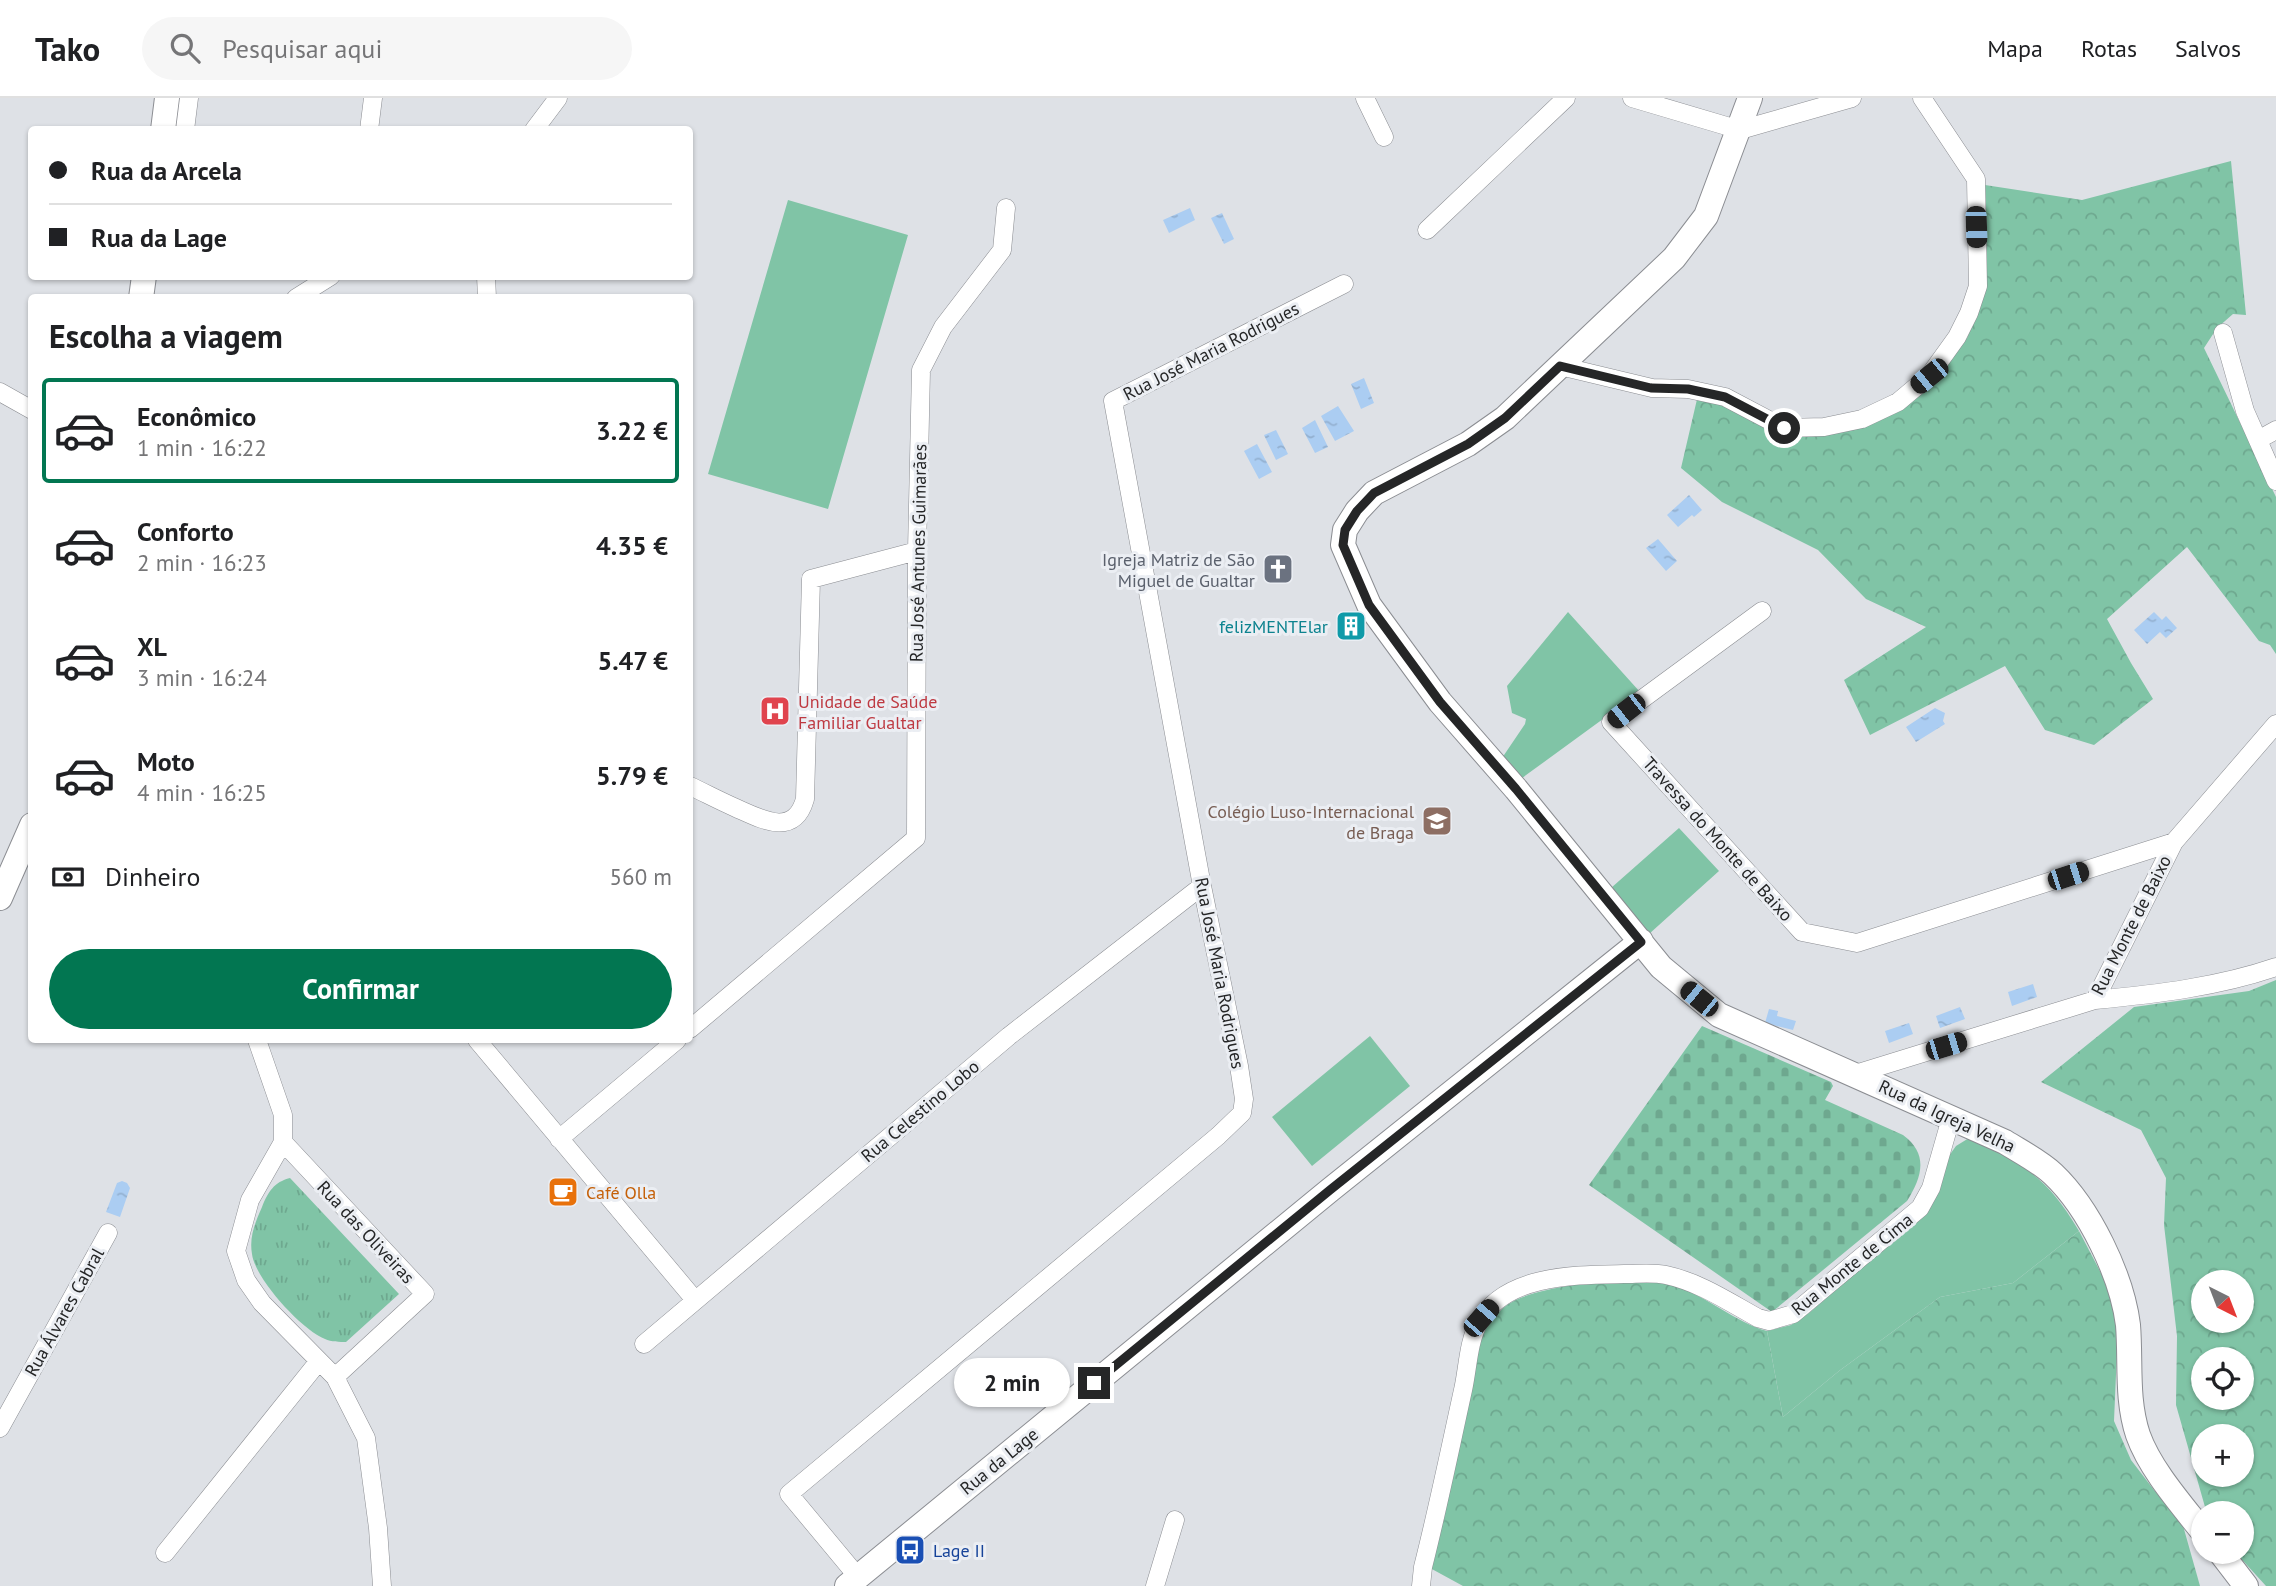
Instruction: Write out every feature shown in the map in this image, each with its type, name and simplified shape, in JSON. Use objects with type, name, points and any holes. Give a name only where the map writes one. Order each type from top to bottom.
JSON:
[{"type":"street","points":[[164,126],[167,98]]},
{"type":"street","points":[[186,126],[189,98]]},
{"type":"street","points":[[370,126],[373,98]]},
{"type":"street","points":[[537,126],[558,98]]},
{"type":"street","points":[[1365,98],[1384,137]]},
{"type":"street","points":[[1427,230],[1566,98]]},
{"type":"street","points":[[1632,98],[1740,130],[1852,98]]},
{"type":"street","points":[[1560,366],[1674,258],[1706,216],[1750,98]]},
{"type":"street","points":[[1560,366],[1651,388],[1688,389],[1725,397],[1784,428],[1824,427],[1862,418],[1898,402],[1929,376],[1957,337],[1978,286],[1976,179],[1922,98]]},
{"type":"street","name":"Rua José Antunes Guimarães","points":[[693,1026],[916,838],[921,370],[943,327],[1002,250],[1006,208]]},
{"type":"street","points":[[302,294],[325,280]]},
{"type":"street","name":"Rua José Maria Rodrigues","points":[[853,1581],[789,1494],[1197,1154],[1242,1113],[1244,1099],[1239,1066],[1202,886],[1112,401],[1344,284]]},
{"type":"street","points":[[2223,334],[2245,411],[2276,481]]},
{"type":"street","name":"Rua da Igreja Velha","points":[[1560,366],[1505,418],[1468,444],[1374,493],[1357,511],[1345,530],[1343,545],[1369,605],[1440,702],[1516,789],[1661,967],[1719,1015],[2005,1142],[2032,1158],[2053,1175],[2071,1195],[2101,1243],[2123,1297],[2127,1322],[2131,1412],[2139,1438],[2172,1492],[2191,1517]]},
{"type":"street","points":[[0,392],[28,408]]},
{"type":"street","points":[[2258,440],[2276,430]]},
{"type":"street","points":[[693,787],[768,823],[784,822],[797,814],[806,799],[811,579],[917,551]]},
{"type":"street","name":"Travessa do Monte de Baixo","points":[[1762,611],[1611,722],[1802,932],[1857,943],[2174,842]]},
{"type":"street","name":"Rua Monte de Baixo","points":[[1856,1074],[2095,1000],[2174,842],[2276,724]]},
{"type":"street","points":[[0,898],[28,834]]},
{"type":"street","name":"Rua Celestino Lobo","points":[[643,1344],[1009,1036],[1202,886]]},
{"type":"street","name":"Rua da Lage","points":[[853,1581],[1330,1190],[1641,942]]},
{"type":"street","points":[[2095,1000],[2216,984],[2276,967]]},
{"type":"street","points":[[258,1043],[283,1115],[283,1142],[250,1200],[236,1251],[246,1280],[262,1303],[335,1377],[366,1438],[378,1528],[382,1586]]},
{"type":"street","points":[[479,1043],[695,1300]]},
{"type":"street","points":[[559,1139],[673,1043]]},
{"type":"street","name":"Rua Monte de Cima","points":[[1421,1586],[1474,1332],[1481,1318],[1503,1296],[1549,1279],[1665,1275],[1696,1285],[1758,1318],[1769,1321],[1793,1314],[1920,1208],[1931,1188],[1951,1118]]},
{"type":"street","name":"Rua das Oliveiras","points":[[283,1142],[425,1294],[335,1377]]},
{"type":"street","name":"Rua Álvares Cabral","points":[[0,1428],[108,1233]]},
{"type":"street","points":[[165,1553],[319,1360]]},
{"type":"street","points":[[1156,1586],[1175,1520]]},
{"type":"street","points":[[2229,1564],[2246,1586]]},
{"type":"green space","points":[[2231,161],[2246,315],[2233,314],[2217,328],[2204,348],[2276,497],[2276,654],[2270,645],[2259,641],[2187,547],[2107,619],[2153,699],[2094,745],[2045,730],[2005,666],[1870,735],[1844,680],[1926,627],[1866,599],[1818,550],[1722,502],[1681,468],[1698,395],[1737,408],[1787,437],[1864,425],[1932,384],[1967,338],[1979,306],[1985,185],[2082,200]]},
{"type":"green space","points":[[788,200],[908,235],[828,509],[708,474]]},
{"type":"green space","points":[[1568,612],[1640,692],[1518,781],[1500,761],[1526,719],[1512,713],[1507,686]]},
{"type":"green space","points":[[1679,828],[1719,871],[1649,934],[1611,888]]},
{"type":"green space","points":[[2276,980],[2276,1586],[2266,1586],[2246,1564],[2254,1564],[2254,1501],[2203,1501],[2199,1487],[2254,1487],[2254,1424],[2191,1424],[2191,1458],[2176,1405],[2177,1336],[2164,1225],[2166,1178],[2141,1130],[2041,1082],[2134,1007],[2249,991]]},
{"type":"green space","points":[[1702,1026],[1831,1082],[1833,1086],[1825,1100],[1903,1135],[1917,1150],[1920,1158],[1919,1175],[1907,1201],[1772,1312],[1589,1185]]},
{"type":"green space","points":[[1370,1036],[1410,1086],[1312,1166],[1272,1117]]},
{"type":"green space","points":[[1969,1138],[2033,1174],[2056,1197],[2079,1231],[2013,1283],[1940,1297],[1839,1371],[1783,1417],[1767,1331],[1791,1325],[1809,1313],[1924,1214],[1946,1160],[1956,1146]]},
{"type":"green space","points":[[290,1178],[399,1294],[346,1342],[327,1340],[304,1325],[270,1290],[255,1264],[251,1242],[257,1219],[272,1188]]},
{"type":"green space","points":[[2079,1231],[2111,1292],[2118,1328],[2114,1421],[2131,1460],[2182,1522],[2191,1564],[2194,1564],[2200,1586],[1463,1586],[1430,1568],[1481,1339],[1499,1312],[1521,1298],[1541,1291],[1615,1281],[1660,1283],[1688,1291],[1744,1322],[1767,1331],[1783,1417],[1839,1371],[1940,1297],[2013,1283]]},
{"type":"water","points":[[1190,208],[1195,220],[1169,233],[1163,220]]},
{"type":"water","points":[[1222,213],[1234,239],[1224,244],[1211,218]]},
{"type":"water","points":[[1364,378],[1374,403],[1361,409],[1351,384]]},
{"type":"water","points":[[1338,406],[1354,431],[1335,441],[1321,416]]},
{"type":"water","points":[[1315,420],[1328,447],[1315,453],[1302,428]]},
{"type":"water","points":[[1276,430],[1288,454],[1276,460],[1264,435]]},
{"type":"water","points":[[1257,444],[1272,472],[1259,479],[1244,451]]},
{"type":"water","points":[[1689,495],[1702,510],[1678,527],[1667,515]]},
{"type":"water","points":[[1658,539],[1677,561],[1666,571],[1646,548]]},
{"type":"water","points":[[2154,612],[2162,620],[2166,616],[2177,628],[2166,638],[2160,632],[2147,644],[2134,630]]},
{"type":"water","points":[[1935,708],[1945,713],[1945,724],[1916,742],[1906,727]]},
{"type":"water","points":[[2033,984],[2037,997],[2012,1006],[2008,992]]},
{"type":"water","points":[[1960,1007],[1965,1019],[1940,1028],[1936,1016]]},
{"type":"water","points":[[1769,1009],[1778,1011],[1777,1016],[1796,1021],[1793,1030],[1765,1023]]},
{"type":"water","points":[[1909,1023],[1913,1034],[1889,1043],[1885,1031]]},
{"type":"water","points":[[122,1181],[130,1188],[120,1217],[106,1212],[117,1183]]},
{"type":"place","name":"Igreja Matriz de São Miguel de Gualtar","points":[[1278,569]]},
{"type":"place","name":"felizMENTElar","points":[[1351,626]]},
{"type":"place","name":"Unidade de Saúde Familiar Gualtar","points":[[775,711]]},
{"type":"place","name":"Colégio Luso-Internacional de Braga","points":[[1437,821]]},
{"type":"place","name":"Café Olla","points":[[563,1192]]},
{"type":"place","name":"Lage II","points":[[910,1550]]},
{"type":"route","points":[[1094,1383],[1330,1190],[1641,942],[1516,789],[1440,702],[1369,605],[1343,545],[1345,530],[1357,511],[1374,493],[1468,444],[1505,418],[1560,366],[1651,388],[1688,389],[1725,397],[1784,428]]}]
